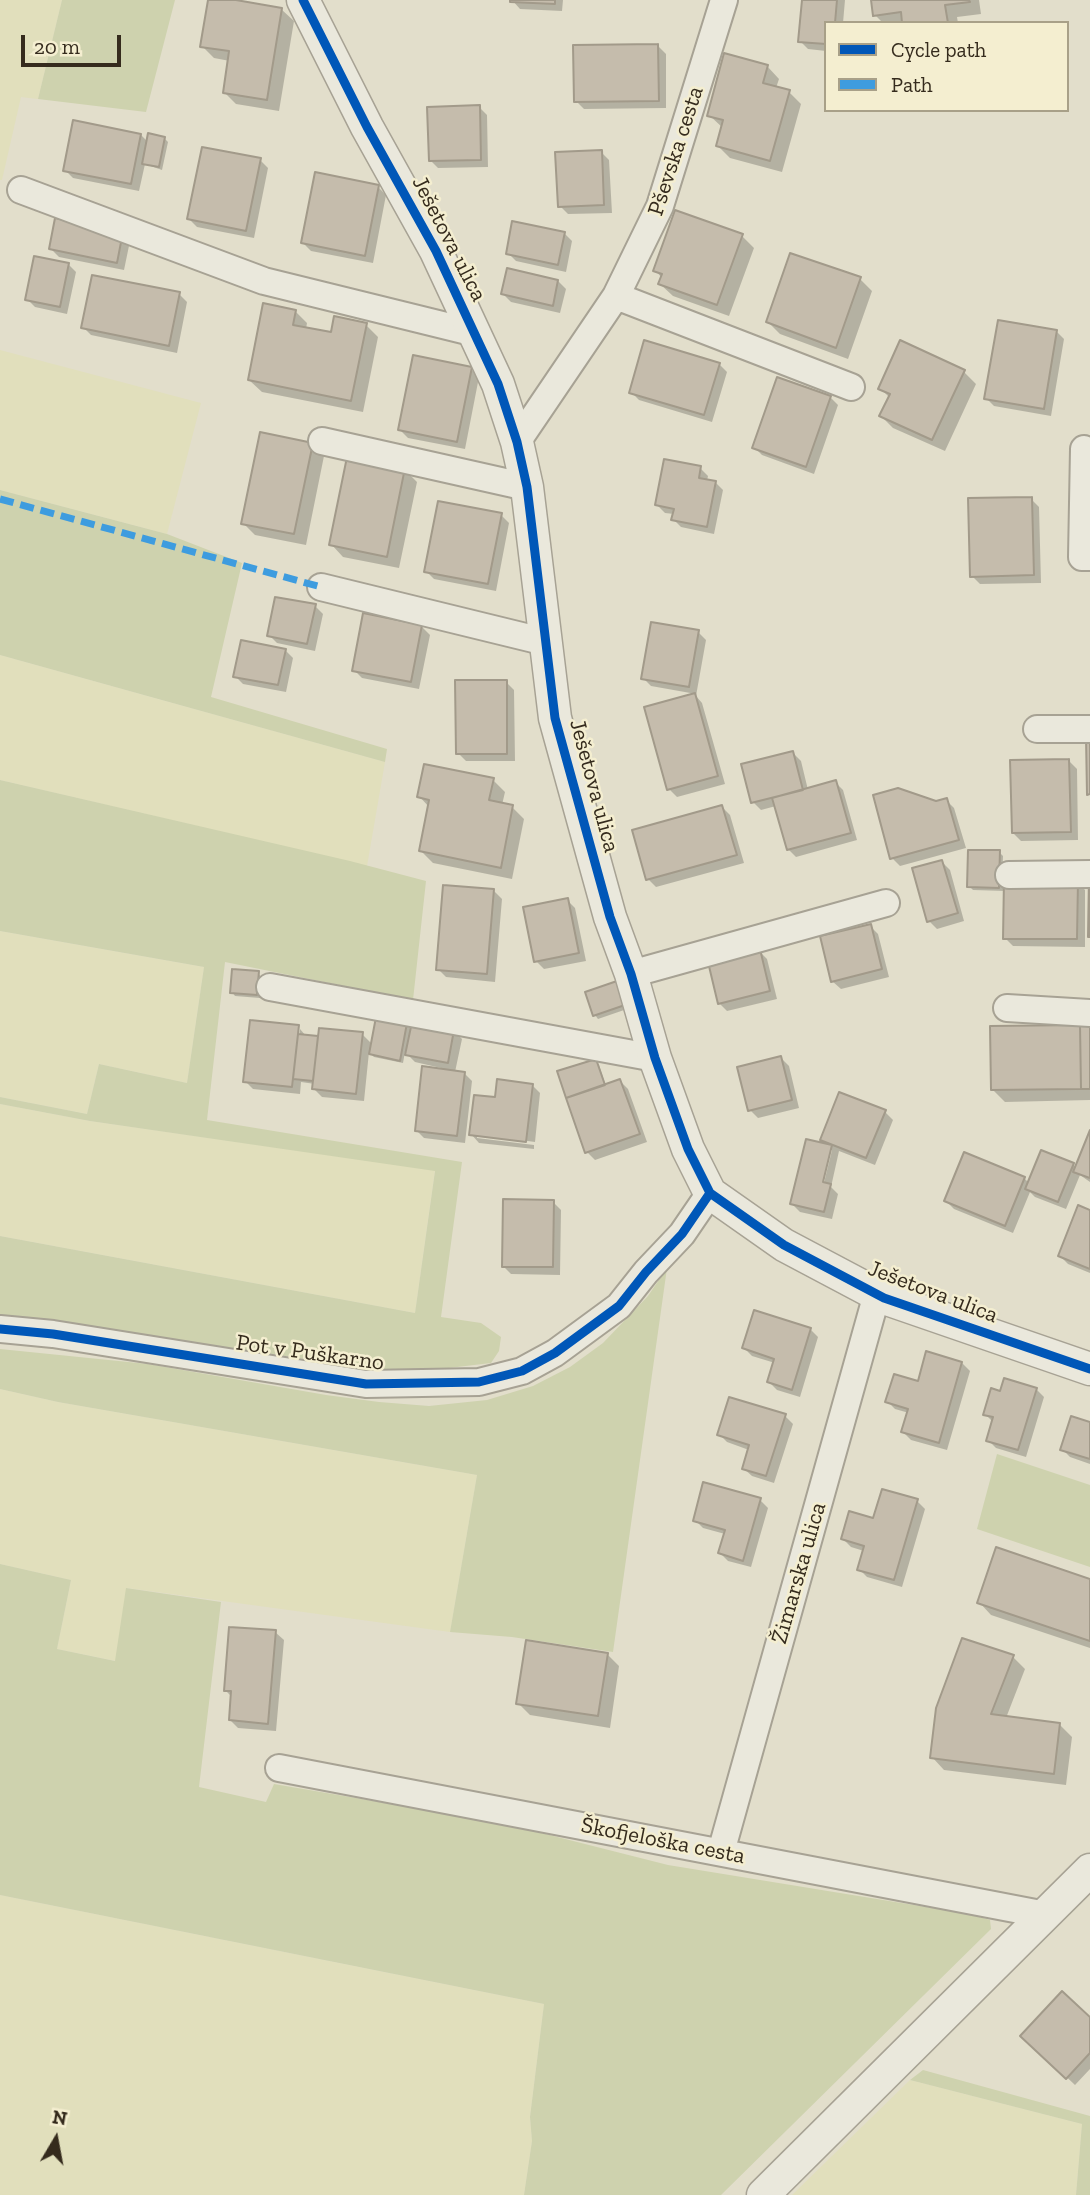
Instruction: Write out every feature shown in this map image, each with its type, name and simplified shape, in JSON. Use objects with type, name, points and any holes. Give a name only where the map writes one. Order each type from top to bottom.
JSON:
[{"type":"street","name":"Ješetova ulica","points":[[303,0],[367,127],[436,251],[498,384],[517,442],[527,487],[555,718],[610,917],[631,974],[655,1058],[688,1149],[710,1194],[784,1245],[877,1294],[1090,1369]]},
{"type":"street","name":"Pševska cesta","points":[[616,296],[660,206],[724,0]]},
{"type":"street","name":"Ješetova ulica","points":[[21,190],[264,281],[475,333]]},
{"type":"street","points":[[517,442],[616,296],[851,387]]},
{"type":"street","points":[[322,441],[527,487]]},
{"type":"street","points":[[1084,449],[1082,557],[1090,557]]},
{"type":"street","points":[[321,587],[546,642]]},
{"type":"street","points":[[1037,729],[1090,729]]},
{"type":"street","points":[[1009,875],[1090,874]]},
{"type":"street","points":[[631,974],[886,903]]},
{"type":"street","points":[[270,987],[655,1058]]},
{"type":"street","points":[[1007,1008],[1090,1013]]},
{"type":"street","name":"Pot v Puškarno","points":[[0,1329],[53,1334],[366,1384],[479,1382],[522,1371],[580,1336],[620,1306],[646,1272],[682,1234],[710,1194]]},
{"type":"street","name":"Žimarska ulica","points":[[721,1852],[877,1294]]},
{"type":"street","name":"Škofjeloška cesta","points":[[279,1768],[1046,1915]]},
{"type":"street","points":[[763,2195],[1090,1870]]},
{"type":"shaded area","points":[[0,0],[62,0],[38,99],[21,97],[2,180],[0,180]]},
{"type":"shaded area","points":[[0,350],[201,403],[167,534],[0,490]]},
{"type":"shaded area","points":[[0,655],[385,762],[367,866],[0,780]]},
{"type":"shaded area","points":[[0,931],[204,967],[187,1083],[99,1064],[87,1114],[0,1097]]},
{"type":"shaded area","points":[[0,1104],[90,1121],[435,1170],[415,1313],[0,1236]]},
{"type":"shaded area","points":[[0,1389],[58,1402],[477,1475],[450,1632],[127,1588],[116,1661],[57,1649],[71,1580],[0,1564]]},
{"type":"shaded area","points":[[0,1895],[544,2004],[530,2117],[532,2141],[524,2195],[0,2195]]},
{"type":"shaded area","points":[[910,2080],[1082,2124],[1076,2195],[792,2195]]},
{"type":"green space","points":[[62,0],[175,0],[146,112],[38,99]]},
{"type":"green space","points":[[0,490],[167,534],[242,563],[211,697],[387,749],[385,762],[0,655]]},
{"type":"green space","points":[[0,780],[426,881],[413,1000],[225,962],[207,1120],[462,1162],[441,1317],[481,1323],[501,1337],[499,1351],[491,1363],[423,1371],[371,1369],[107,1329],[0,1318],[0,1236],[415,1313],[435,1171],[90,1121],[0,1104],[0,1097],[87,1114],[99,1064],[187,1083],[204,967],[0,931]]},
{"type":"green space","points":[[667,1268],[613,1652],[512,1637],[450,1632],[477,1475],[58,1402],[0,1389],[0,1349],[148,1364],[379,1402],[429,1406],[487,1400],[533,1386],[570,1367],[603,1343],[648,1296]]},
{"type":"green space","points":[[997,1454],[1090,1485],[1090,1567],[977,1529]]},
{"type":"green space","points":[[0,1564],[71,1580],[57,1649],[115,1661],[126,1588],[221,1602],[199,1787],[266,1802],[274,1784],[502,1823],[668,1865],[969,1914],[990,1920],[991,1929],[721,2195],[524,2195],[532,2141],[530,2117],[544,2004],[0,1895]]},
{"type":"green space","points":[[923,2070],[1090,2116],[1090,2195],[1076,2195],[1082,2124],[910,2080]]},
{"type":"building","points":[[208,0],[236,0],[282,8],[267,100],[223,93],[229,51],[200,47]]},
{"type":"building","points":[[555,0],[555,4],[510,2]]},
{"type":"building","points":[[802,0],[837,0],[835,21],[824,21],[824,44],[798,42]]},
{"type":"building","points":[[871,0],[970,2],[945,5],[948,21],[902,21],[901,12],[873,16]]},
{"type":"building","points":[[658,44],[659,101],[574,102],[573,45]]},
{"type":"building","points":[[724,53],[768,65],[763,83],[790,90],[770,161],[716,146],[723,120],[707,116]]},
{"type":"building","points":[[480,105],[481,160],[429,161],[427,107]]},
{"type":"building","points":[[73,120],[141,134],[131,184],[63,171]]},
{"type":"building","points":[[148,133],[165,137],[159,167],[142,164]]},
{"type":"building","points":[[202,147],[261,158],[246,231],[187,219]]},
{"type":"building","points":[[602,150],[604,205],[558,207],[555,152]]},
{"type":"building","points":[[315,172],[379,185],[365,256],[301,243]]},
{"type":"building","points":[[675,210],[743,234],[717,305],[658,284],[662,274],[653,271]]},
{"type":"building","points":[[55,218],[123,232],[117,263],[49,249]]},
{"type":"building","points":[[512,221],[565,232],[558,265],[506,254]]},
{"type":"building","points":[[790,253],[861,277],[836,348],[766,322]]},
{"type":"building","points":[[34,256],[69,263],[60,307],[25,300]]},
{"type":"building","points":[[507,268],[558,280],[553,306],[501,294]]},
{"type":"building","points":[[92,275],[180,292],[169,346],[81,328]]},
{"type":"building","points":[[263,303],[296,310],[293,325],[331,332],[334,316],[367,323],[351,401],[248,380]]},
{"type":"building","points":[[998,320],[1057,330],[1044,409],[984,399]]},
{"type":"building","points":[[644,340],[720,363],[704,415],[629,393]]},
{"type":"building","points":[[900,340],[965,370],[932,440],[879,416],[890,394],[878,389]]},
{"type":"building","points":[[413,355],[472,367],[457,442],[398,430]]},
{"type":"building","points":[[777,377],[831,396],[806,467],[752,448]]},
{"type":"building","points":[[260,432],[313,443],[294,534],[241,524]]},
{"type":"building","points":[[347,457],[405,468],[387,557],[329,545]]},
{"type":"building","points":[[664,459],[701,466],[699,478],[716,481],[707,527],[671,520],[674,509],[655,505]]},
{"type":"building","points":[[1032,497],[1034,575],[970,577],[968,498]]},
{"type":"building","points":[[438,501],[502,513],[488,584],[424,572]]},
{"type":"building","points":[[275,597],[316,604],[307,644],[267,636]]},
{"type":"building","points":[[363,613],[422,625],[411,682],[352,671]]},
{"type":"building","points":[[651,622],[699,630],[689,687],[641,679]]},
{"type":"building","points":[[241,640],[286,649],[278,685],[233,677]]},
{"type":"building","points":[[455,680],[507,680],[507,754],[456,754]]},
{"type":"building","points":[[695,693],[718,776],[667,790],[644,707]]},
{"type":"building","points":[[1086,737],[1090,737],[1090,794],[1087,795]]},
{"type":"building","points":[[793,751],[803,790],[751,803],[741,764]]},
{"type":"building","points":[[1069,759],[1071,832],[1012,833],[1010,760]]},
{"type":"building","points":[[424,764],[494,778],[489,800],[513,805],[501,868],[419,851],[429,800],[417,797]]},
{"type":"building","points":[[836,780],[851,833],[787,850],[772,798]]},
{"type":"building","points":[[898,788],[936,801],[947,798],[959,840],[890,859],[873,795]]},
{"type":"building","points":[[722,805],[737,855],[646,880],[632,830]]},
{"type":"building","points":[[968,850],[1000,850],[999,888],[967,887]]},
{"type":"building","points":[[942,860],[958,913],[927,922],[912,868]]},
{"type":"building","points":[[1089,876],[1090,937],[1088,937]]},
{"type":"building","points":[[1004,879],[1078,881],[1077,939],[1003,939]]},
{"type":"building","points":[[443,885],[494,889],[487,974],[436,970]]},
{"type":"building","points":[[568,898],[579,953],[534,962],[523,907]]},
{"type":"building","points":[[871,924],[882,969],[831,982],[820,936]]},
{"type":"building","points":[[760,949],[770,991],[718,1004],[708,962]]},
{"type":"building","points":[[232,969],[259,971],[257,995],[230,993]]},
{"type":"building","points":[[617,981],[625,1005],[593,1016],[585,992]]},
{"type":"building","points":[[376,1017],[407,1023],[400,1061],[369,1054]]},
{"type":"building","points":[[250,1020],[299,1025],[292,1087],[243,1082]]},
{"type":"building","points":[[412,1022],[454,1030],[448,1063],[405,1055]]},
{"type":"building","points":[[1090,1024],[1090,1089],[1081,1089],[1080,1025]]},
{"type":"building","points":[[1080,1025],[1081,1089],[991,1090],[990,1026]]},
{"type":"building","points":[[319,1028],[363,1032],[356,1094],[312,1089]]},
{"type":"building","points":[[298,1034],[318,1036],[313,1081],[293,1079]]},
{"type":"building","points":[[781,1056],[792,1100],[748,1111],[737,1067]]},
{"type":"building","points":[[596,1059],[605,1085],[566,1098],[557,1071]]},
{"type":"building","points":[[422,1066],[465,1072],[457,1136],[415,1131]]},
{"type":"building","points":[[497,1079],[533,1084],[526,1142],[469,1135],[474,1095],[495,1097]]},
{"type":"building","points":[[620,1079],[640,1134],[585,1153],[566,1098]]},
{"type":"building","points":[[839,1092],[886,1110],[866,1158],[820,1140]]},
{"type":"building","points":[[1090,1130],[1090,1178],[1073,1172]]},
{"type":"building","points":[[806,1139],[832,1145],[823,1182],[831,1184],[824,1212],[790,1204]]},
{"type":"building","points":[[1041,1150],[1074,1163],[1058,1202],[1025,1189]]},
{"type":"building","points":[[964,1152],[1025,1177],[1005,1226],[944,1201]]},
{"type":"building","points":[[503,1199],[554,1200],[553,1267],[502,1267]]},
{"type":"building","points":[[1078,1205],[1090,1210],[1090,1269],[1058,1256]]},
{"type":"building","points":[[754,1310],[811,1328],[792,1390],[767,1382],[774,1359],[742,1348]]},
{"type":"building","points":[[926,1351],[962,1362],[939,1443],[901,1432],[908,1409],[885,1402],[894,1374],[918,1381]]},
{"type":"building","points":[[1004,1378],[1037,1388],[1018,1450],[986,1441],[993,1417],[983,1415],[991,1388],[1000,1391]]},
{"type":"building","points":[[729,1397],[786,1414],[766,1476],[742,1469],[749,1445],[717,1435]]},
{"type":"building","points":[[1071,1416],[1090,1422],[1090,1459],[1060,1450]]},
{"type":"building","points":[[703,1482],[761,1498],[743,1561],[718,1553],[725,1530],[693,1521]]},
{"type":"building","points":[[882,1489],[918,1499],[894,1580],[857,1570],[864,1546],[841,1539],[849,1511],[873,1518]]},
{"type":"building","points":[[996,1547],[1090,1579],[1090,1641],[977,1603]]},
{"type":"building","points":[[229,1627],[276,1630],[268,1724],[229,1720],[231,1691],[224,1691]]},
{"type":"building","points":[[962,1638],[1014,1655],[991,1714],[1060,1723],[1054,1774],[930,1758],[936,1708]]},
{"type":"building","points":[[526,1640],[608,1653],[598,1716],[516,1704]]},
{"type":"building","points":[[1062,1991],[1090,2017],[1090,2053],[1066,2079],[1020,2036]]},
{"type":"marked path","points":[[0,499],[321,587]]},
{"type":"cycle path","points":[[303,0],[367,127],[436,251],[498,384],[517,442],[527,487],[555,718],[610,917],[631,974],[655,1058],[688,1149],[710,1193],[784,1245],[884,1298],[1090,1369]]},
{"type":"cycle path","points":[[0,1329],[53,1334],[366,1384],[479,1382],[522,1371],[555,1353],[619,1306],[682,1234],[710,1193]]}]
